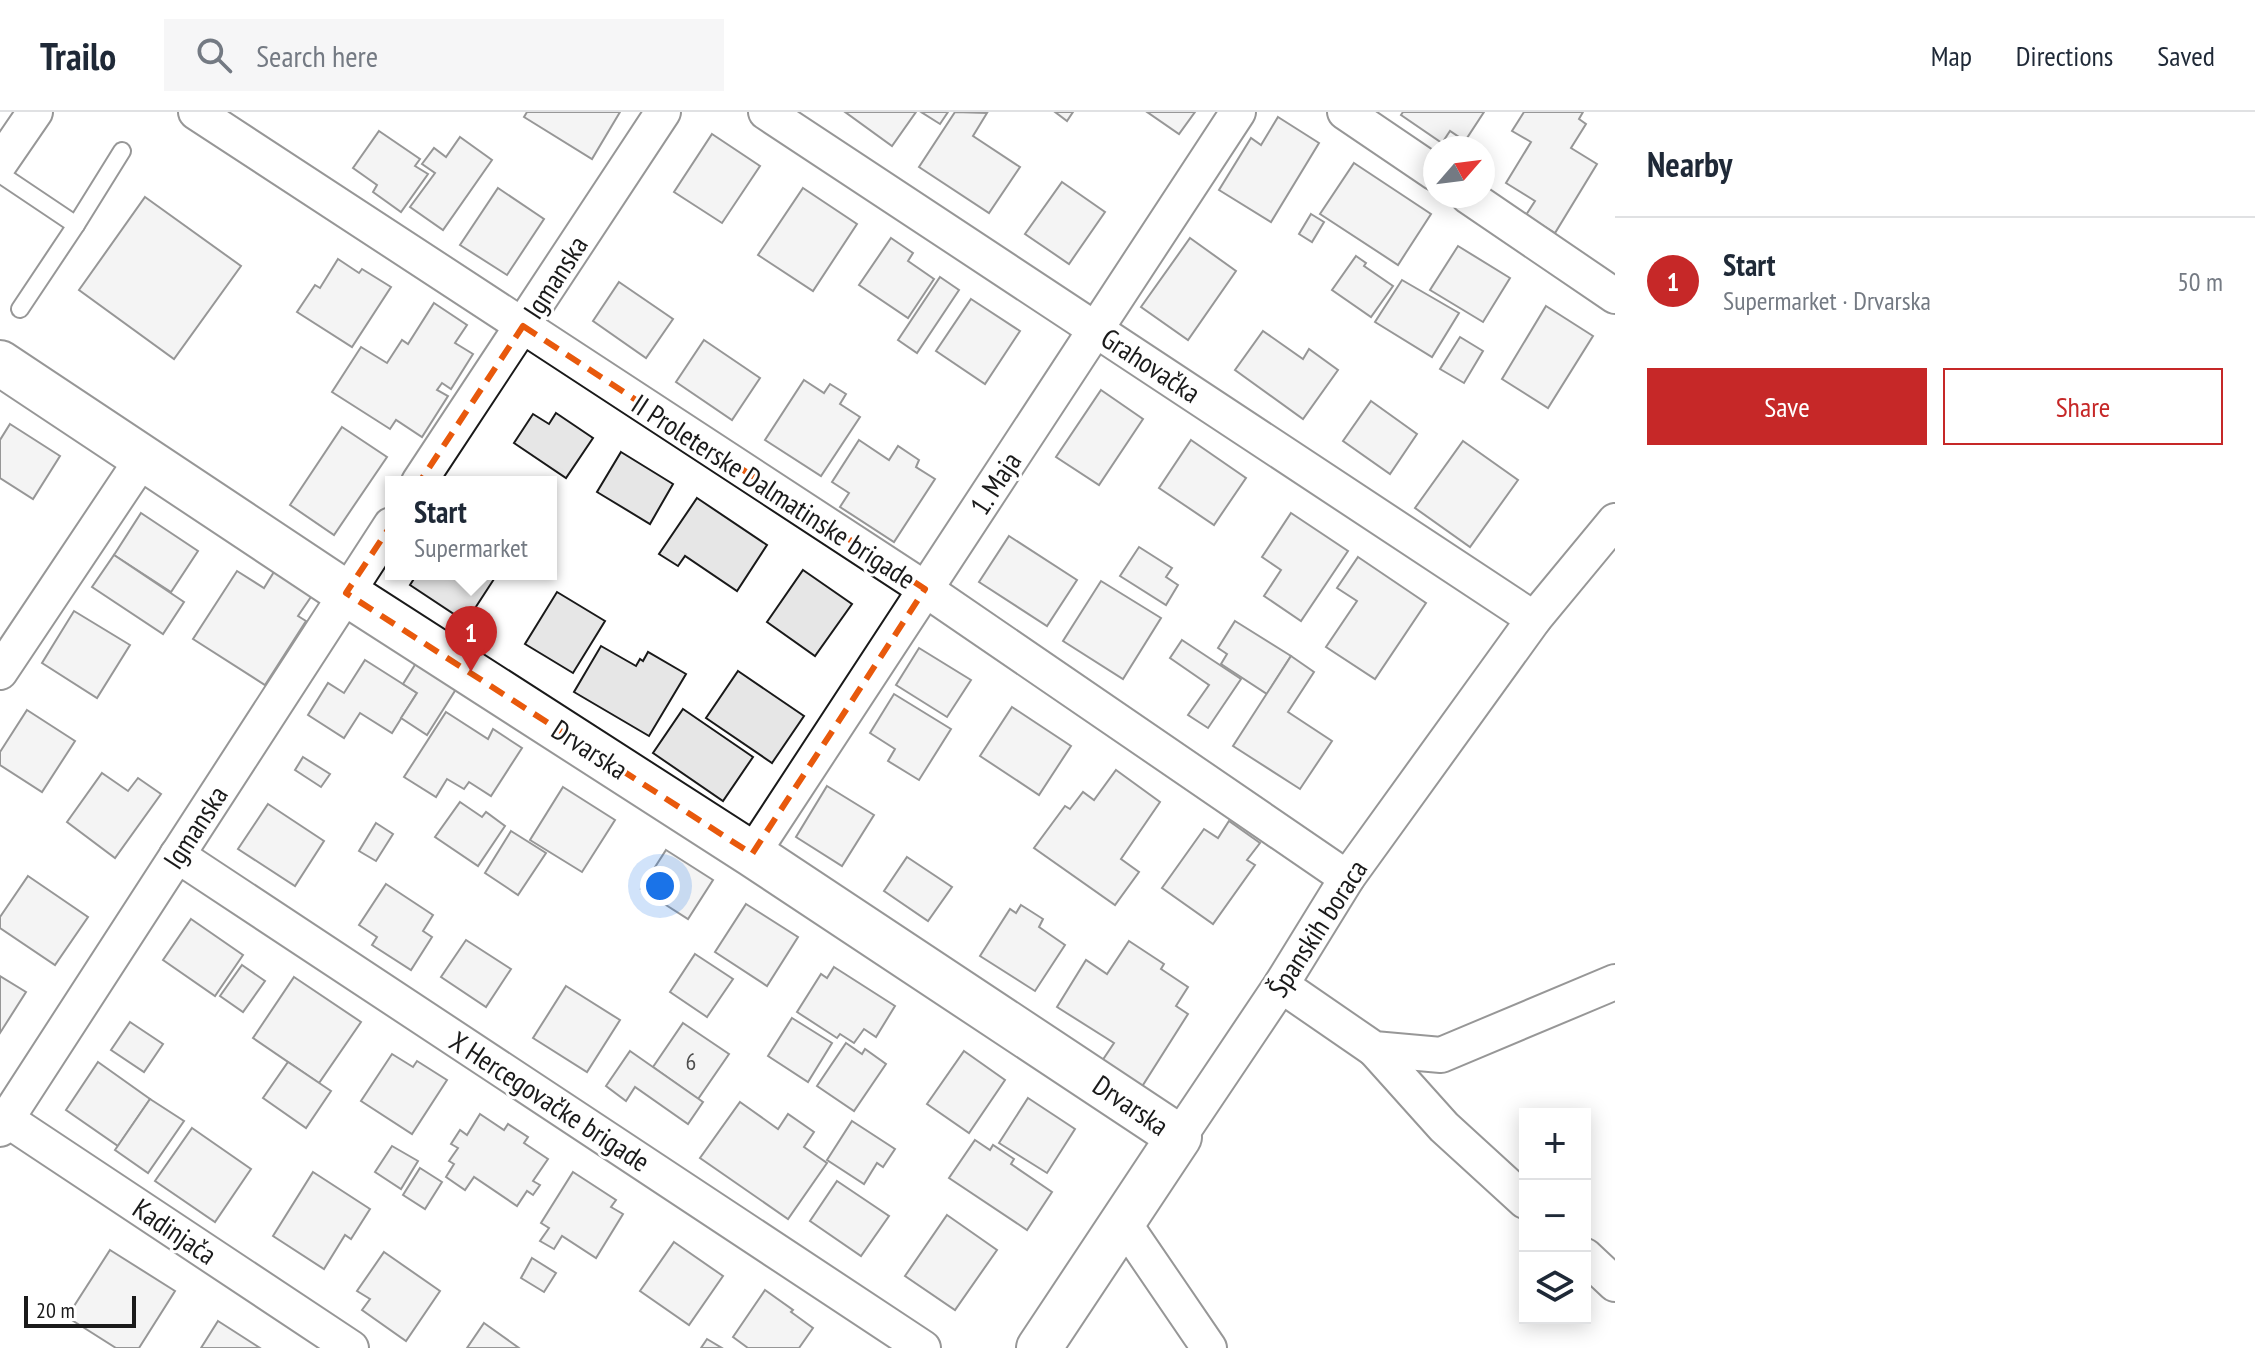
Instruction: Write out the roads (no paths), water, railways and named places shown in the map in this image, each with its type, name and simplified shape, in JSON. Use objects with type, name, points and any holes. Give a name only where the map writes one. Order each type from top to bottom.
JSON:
[{"type":"main road","name":"Drvarska","points":[[0,363],[1179,1137]]},
{"type":"main road","name":"Španskih boraca","points":[[1039,1348],[1179,1137]]},
{"type":"street","points":[[0,163],[35,112]]},
{"type":"street","name":"II Proleterske Dalmatinske brigade","points":[[196,112],[925,589],[1347,878]]},
{"type":"street","name":"Igmanska","points":[[423,476],[663,112]]},
{"type":"street","name":"Grahovačka","points":[[766,112],[1534,619]]},
{"type":"street","name":"1. Maja","points":[[752,854],[1238,112]]},
{"type":"street","points":[[1345,112],[1423,165]]},
{"type":"street","points":[[1486,208],[1615,296]]},
{"type":"street","points":[[0,672],[143,458]]},
{"type":"street","name":"Španskih boraca","points":[[1179,1137],[1281,985],[1347,878],[1534,619],[1615,521]]},
{"type":"street","name":"Igmanska","points":[[2,1121],[385,534]]},
{"type":"street","name":"X Hercegovačke brigade","points":[[177,855],[923,1348]]},
{"type":"street","points":[[1374,1049],[1441,1055],[1615,982]]},
{"type":"street","points":[[1281,985],[1374,1049],[1444,1127],[1519,1196]]},
{"type":"street","name":"Kadinjača","points":[[2,1121],[351,1348]]},
{"type":"street","points":[[1123,1222],[1209,1348]]},
{"type":"street","points":[[1591,1262],[1615,1284]]},
{"type":"lane","points":[[20,309],[122,151]]},
{"type":"lane","points":[[0,174],[76,225]]},
{"type":"place","name":"Start","points":[[471,672]]}]
